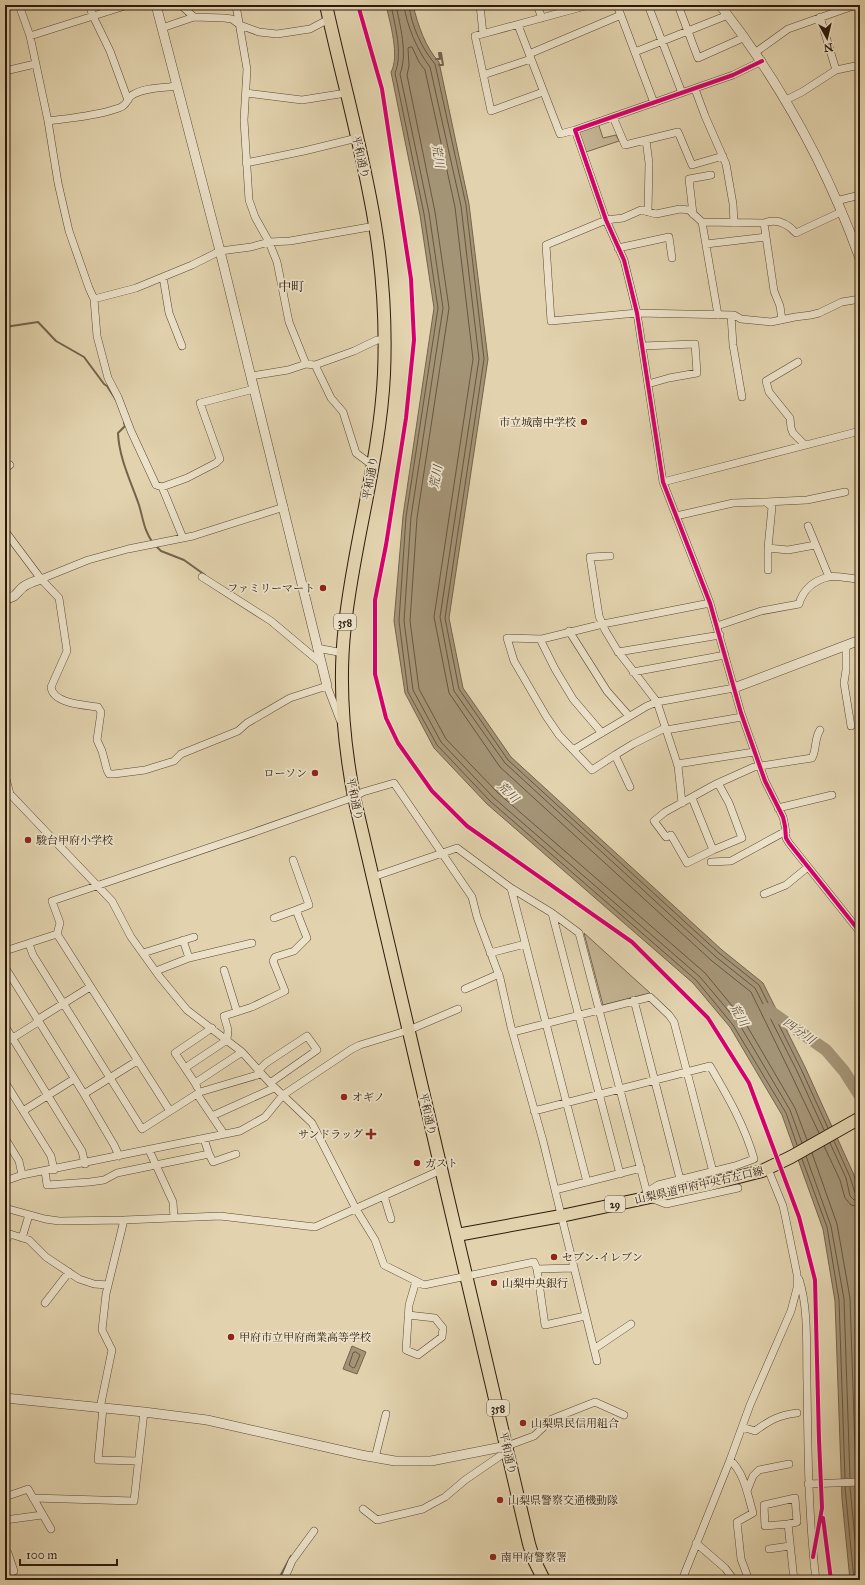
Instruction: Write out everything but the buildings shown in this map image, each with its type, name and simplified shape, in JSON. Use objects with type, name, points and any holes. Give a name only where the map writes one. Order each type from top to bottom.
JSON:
[{"type":"main road","name":"平和通り","points":[[326,5],[367,182],[375,226],[380,267],[385,340],[381,405],[348,602],[343,653],[343,726],[347,758],[354,797],[529,1544],[534,1560],[544,1580]]},
{"type":"main road","name":"山梨県道甲府中央右左口線","points":[[457,1235],[561,1216],[648,1195],[707,1185],[770,1168],[860,1118]]},
{"type":"street","points":[[19,5],[30,36],[48,121],[58,183],[69,231],[94,299],[97,336],[108,378],[118,397],[127,422],[156,485],[162,487],[187,478],[216,463],[220,459],[200,403],[254,389]]},
{"type":"street","points":[[89,5],[110,51],[128,100]]},
{"type":"street","points":[[30,36],[128,5]]},
{"type":"street","points":[[156,5],[220,251],[284,507],[317,648],[327,686],[343,726]]},
{"type":"street","points":[[184,5],[184,8],[194,17]]},
{"type":"street","points":[[235,5],[240,25],[247,69],[244,120],[249,200],[255,217],[269,242],[277,262],[289,322],[306,364]]},
{"type":"street","points":[[480,5],[483,34]]},
{"type":"street","points":[[537,5],[542,18]]},
{"type":"street","points":[[543,92],[491,111],[475,36],[518,25],[578,6],[589,5]]},
{"type":"street","points":[[617,5],[654,103]]},
{"type":"street","points":[[648,5],[682,93]]},
{"type":"street","points":[[678,5],[698,58],[745,38]]},
{"type":"street","points":[[720,5],[762,61],[806,135],[860,259]]},
{"type":"street","points":[[756,52],[788,28],[856,5]]},
{"type":"street","points":[[483,75],[530,57],[621,15]]},
{"type":"street","points":[[635,52],[728,15]]},
{"type":"street","points":[[162,28],[194,17],[232,19],[240,25],[259,32],[277,34],[310,29],[329,19]]},
{"type":"street","points":[[820,17],[836,70]]},
{"type":"street","points":[[518,25],[560,134],[695,89],[733,75],[762,61]]},
{"type":"street","points":[[5,71],[35,64]]},
{"type":"street","points":[[786,100],[802,92],[836,70],[860,65]]},
{"type":"street","points":[[48,121],[107,111],[126,105],[133,94],[146,90],[177,86]]},
{"type":"street","points":[[695,89],[726,164],[733,204],[734,223]]},
{"type":"street","points":[[246,93],[302,100],[346,92]]},
{"type":"street","points":[[613,117],[625,145],[678,132],[692,165],[723,156]]},
{"type":"street","points":[[575,130],[606,220],[624,260],[637,314],[663,482],[710,603],[726,655],[742,717],[759,767],[783,817],[786,838],[789,843],[860,932]]},
{"type":"street","points":[[246,163],[356,138]]},
{"type":"street","points":[[646,140],[649,163],[648,212]]},
{"type":"street","points":[[693,214],[689,179],[711,175]]},
{"type":"street","points":[[836,201],[860,195]]},
{"type":"street","points":[[718,315],[702,222],[689,210],[680,209],[656,214],[641,210],[623,218],[606,220],[546,245],[551,321],[637,314],[718,315],[731,315],[741,319],[771,322],[795,317],[811,316],[842,302],[860,299]]},
{"type":"street","points":[[702,222],[764,223],[770,221],[786,223],[796,233],[840,212]]},
{"type":"street","points":[[764,223],[774,291],[780,306],[782,320]]},
{"type":"street","points":[[94,299],[124,292],[163,277],[220,251],[251,247],[269,242],[290,241],[375,226]]},
{"type":"street","points":[[618,248],[668,237],[672,258]]},
{"type":"street","points":[[706,244],[766,237]]},
{"type":"street","points":[[163,277],[169,313],[182,346]]},
{"type":"street","points":[[731,315],[733,345],[742,397]]},
{"type":"street","points":[[251,376],[288,370],[306,364],[315,365],[354,351],[377,340],[385,340]]},
{"type":"street","points":[[642,346],[694,344],[697,373],[669,378],[648,384]]},
{"type":"street","points":[[798,362],[766,381],[769,392],[790,418],[793,433],[804,444]]},
{"type":"street","points":[[315,365],[331,398],[343,412],[356,453],[372,465]]},
{"type":"street","points":[[663,482],[804,444],[860,431]]},
{"type":"street","points":[[162,487],[183,538]]},
{"type":"street","points":[[676,516],[733,503],[807,500],[845,492]]},
{"type":"street","points":[[766,502],[772,506],[768,548],[768,570]]},
{"type":"street","points":[[5,598],[11,598],[18,594],[22,588],[27,585],[88,560],[128,549],[183,538],[284,507]]},
{"type":"street","points":[[808,526],[829,577]]},
{"type":"street","points":[[5,531],[41,579],[59,598],[67,651],[51,687],[52,691],[61,700],[98,707],[101,712],[97,740],[102,751],[106,770],[109,774],[145,770],[174,761],[181,754],[238,731],[247,723],[290,698],[327,686]]},
{"type":"street","points":[[768,548],[788,550],[815,545]]},
{"type":"street","points":[[610,556],[590,557],[600,616],[618,652],[657,702],[677,764],[682,803]]},
{"type":"street","points":[[202,577],[271,621],[321,663]]},
{"type":"street","points":[[717,626],[761,610],[799,604],[802,593],[809,587],[829,577],[860,579]]},
{"type":"street","points":[[710,603],[569,631],[540,639],[507,638],[514,661],[559,735],[592,770],[633,744],[666,729],[742,717]]},
{"type":"street","points":[[569,631],[607,690],[630,716]]},
{"type":"street","points":[[618,652],[720,635]]},
{"type":"street","points":[[540,639],[555,669],[573,699],[602,733]]},
{"type":"street","points":[[573,750],[647,706],[657,702],[734,688],[860,640]]},
{"type":"street","points":[[846,645],[846,670],[844,683],[851,726]]},
{"type":"street","points":[[317,648],[343,653]]},
{"type":"street","points":[[633,672],[726,655]]},
{"type":"street","points":[[718,783],[729,803],[742,838],[687,863],[671,835],[666,837],[654,821],[666,812],[718,783],[754,767],[812,758],[816,752],[816,736],[820,730]]},
{"type":"street","points":[[677,764],[754,752]]},
{"type":"street","points":[[615,755],[630,787]]},
{"type":"street","points":[[5,775],[8,795],[98,885],[112,901],[131,937],[187,1010],[242,1052],[272,1086],[312,1123],[356,1209],[375,1240],[384,1265],[424,1284],[534,1262],[537,1269],[545,1325],[585,1316]]},
{"type":"street","points":[[170,1111],[57,934],[60,923],[52,901],[248,835],[354,797],[363,792],[394,783],[472,897],[477,917],[499,974],[555,1190],[597,1361]]},
{"type":"street","points":[[778,808],[832,795]]},
{"type":"street","points":[[692,798],[713,850]]},
{"type":"street","points":[[711,862],[731,861],[786,831]]},
{"type":"street","points":[[373,877],[457,848],[511,888],[552,913],[579,933],[648,1195],[666,1204],[738,1188]]},
{"type":"street","points":[[274,918],[310,905],[293,860]]},
{"type":"street","points":[[764,894],[786,885],[808,867]]},
{"type":"street","points":[[511,888],[587,1182]]},
{"type":"street","points":[[227,1040],[228,1030],[224,1016],[252,1007],[285,991],[273,961],[275,957],[294,951],[307,938],[296,910]]},
{"type":"street","points":[[552,913],[620,1174]]},
{"type":"street","points":[[5,951],[57,934]]},
{"type":"street","points":[[143,953],[194,937]]},
{"type":"street","points":[[183,940],[189,958]]},
{"type":"street","points":[[156,971],[189,958],[252,943]]},
{"type":"street","points":[[29,944],[33,955],[142,1129],[198,1093],[260,1073],[266,1063],[307,1036],[316,1050],[272,1086],[212,1116]]},
{"type":"street","points":[[490,953],[525,944]]},
{"type":"street","points":[[5,967],[84,1094],[119,1156]]},
{"type":"street","points":[[224,970],[237,1012]]},
{"type":"street","points":[[465,989],[499,974]]},
{"type":"street","points":[[5,1043],[90,987]]},
{"type":"street","points":[[513,1032],[650,996],[670,1015],[674,1022],[713,1172]]},
{"type":"street","points":[[634,1000],[680,1179]]},
{"type":"street","points":[[5,1181],[22,1175],[85,1164],[240,1131],[265,1117],[283,1095],[352,1049],[360,1045],[409,1030],[458,1009]]},
{"type":"street","points":[[5,1026],[82,1151],[85,1164]]},
{"type":"street","points":[[212,1028],[175,1053],[195,1083],[198,1093],[224,1134]]},
{"type":"street","points":[[185,1068],[227,1040]]},
{"type":"street","points":[[195,1083],[242,1052]]},
{"type":"street","points":[[84,1094],[137,1061]]},
{"type":"street","points":[[534,1112],[710,1066],[741,1126],[754,1159],[736,1166],[658,1185],[648,1195]]},
{"type":"street","points":[[23,1111],[74,1079]]},
{"type":"street","points":[[5,1082],[51,1156],[54,1170]]},
{"type":"street","points":[[5,1138],[19,1161],[22,1175]]},
{"type":"street","points":[[204,1139],[213,1162],[236,1154]]},
{"type":"street","points":[[149,1150],[173,1202],[174,1218]]},
{"type":"street","points":[[45,1171],[47,1185],[90,1182],[104,1180],[117,1173],[209,1154]]},
{"type":"street","points":[[555,1190],[641,1168]]},
{"type":"street","points":[[770,1168],[783,1206],[797,1274],[802,1290],[805,1327],[808,1484],[816,1580]]},
{"type":"street","points":[[5,1208],[30,1215],[58,1220],[124,1220],[220,1216],[315,1227],[441,1170]]},
{"type":"street","points":[[384,1196],[391,1219]]},
{"type":"street","points":[[22,1238],[30,1215]]},
{"type":"street","points":[[124,1220],[106,1294],[102,1330],[112,1350],[102,1408],[98,1460],[139,1460]]},
{"type":"street","points":[[5,1242],[10,1234],[22,1238],[33,1243],[46,1257],[79,1278],[94,1284],[108,1285]]},
{"type":"street","points":[[537,1269],[573,1268]]},
{"type":"street","points":[[45,1303],[70,1272]]},
{"type":"street","points":[[682,1580],[730,1460],[750,1405],[791,1311],[797,1288],[797,1274]]},
{"type":"street","points":[[408,1315],[435,1318],[443,1328],[442,1337],[418,1355],[406,1350],[408,1315],[410,1298],[416,1281]]},
{"type":"street","points":[[594,1349],[631,1324]]},
{"type":"street","points":[[5,1398],[207,1420],[375,1458],[413,1462],[432,1461],[507,1446],[534,1436],[552,1419],[595,1402],[624,1415]]},
{"type":"street","points":[[33,1498],[134,1501],[144,1412]]},
{"type":"street","points":[[742,1426],[755,1431],[783,1414],[797,1413]]},
{"type":"street","points":[[375,1458],[386,1414]]},
{"type":"street","points":[[363,1509],[377,1520],[423,1509],[445,1497],[465,1480],[500,1456]]},
{"type":"street","points":[[730,1460],[736,1465],[747,1491],[753,1513],[737,1522],[741,1559],[747,1575],[742,1580]]},
{"type":"street","points":[[747,1491],[753,1476],[759,1470],[789,1464]]},
{"type":"street","points":[[808,1484],[860,1482]]},
{"type":"street","points":[[5,1497],[28,1489],[51,1529]]},
{"type":"street","points":[[795,1498],[797,1522],[788,1524],[765,1526],[764,1505],[795,1498]]},
{"type":"street","points":[[5,1520],[42,1515]]},
{"type":"street","points":[[788,1524],[794,1580]]},
{"type":"street","points":[[284,1580],[292,1561],[314,1531]]},
{"type":"street","points":[[696,1543],[726,1568],[734,1580]]},
{"type":"street","points":[[769,1549],[790,1546]]},
{"type":"street","points":[[5,1551],[8,1553],[14,1571],[5,1575]]},
{"type":"shaded area","points":[[598,123],[603,138],[616,135],[619,141],[586,152],[578,130]]},
{"type":"shaded area","points":[[584,933],[650,993],[603,1005]]},
{"type":"water","name":"荒川","points":[[386,5],[413,5],[426,43],[439,62],[469,204],[488,359],[449,618],[463,688],[511,757],[722,950],[763,983],[805,1067],[854,1175],[860,1199],[860,1580],[850,1580],[842,1499],[835,1301],[823,1229],[782,1115],[730,1027],[693,983],[487,804],[434,748],[405,693],[394,621],[403,516],[434,308],[420,215],[391,72],[395,57],[392,30]]},
{"type":"water","points":[[352,1346],[366,1352],[357,1374],[343,1369]]},
{"type":"waterway","points":[[436,59],[440,59],[439,53],[441,53],[443,65],[439,65]]},
{"type":"waterway","points":[[5,327],[38,322],[56,341],[84,357],[116,400]]},
{"type":"waterway","points":[[124,423],[125,426],[118,433],[121,452],[146,529],[153,543]]},
{"type":"waterway","points":[[156,546],[161,551],[184,560],[205,575]]},
{"type":"waterway","name":"四分川","points":[[767,1009],[826,1050],[844,1071],[860,1096]]},
{"type":"waterway","points":[[278,1580],[291,1556]]},
{"type":"cycle path","points":[[358,5],[382,89],[411,279],[414,340],[406,418],[386,545],[375,600],[375,674],[386,718],[398,743],[432,791],[467,826],[632,942],[708,1018],[749,1083],[799,1217],[815,1280],[822,1508],[813,1557]]},
{"type":"cycle path","points":[[762,61],[733,75],[575,130],[606,220],[624,260],[637,313],[663,482],[710,603],[741,713],[765,781],[783,817],[786,838],[789,843],[860,932]]},
{"type":"cycle path","points":[[823,1518],[831,1580]]},
{"type":"place","name":"市立城南中学校","points":[[584,422]]},
{"type":"place","name":"ファミリーマート","points":[[323,588]]},
{"type":"place","name":"ローソン","points":[[315,773]]},
{"type":"place","name":"駿台甲府小学校","points":[[28,840]]},
{"type":"place","name":"オギノ","points":[[344,1097]]},
{"type":"place","name":"サンドラッグ","points":[[371,1134]]},
{"type":"place","name":"ガスト","points":[[417,1163]]},
{"type":"place","name":"セブン-イレブン","points":[[554,1257]]},
{"type":"place","name":"山梨中央銀行","points":[[494,1283]]},
{"type":"place","name":"甲府市立甲府商業高等学校","points":[[231,1337]]},
{"type":"place","name":"山梨県民信用組合","points":[[523,1423]]},
{"type":"place","name":"山梨県警察交通機動隊","points":[[500,1500]]},
{"type":"place","name":"南甲府警察署","points":[[493,1557]]},
{"type":"district","name":"中町","points":[[291,286]]}]
